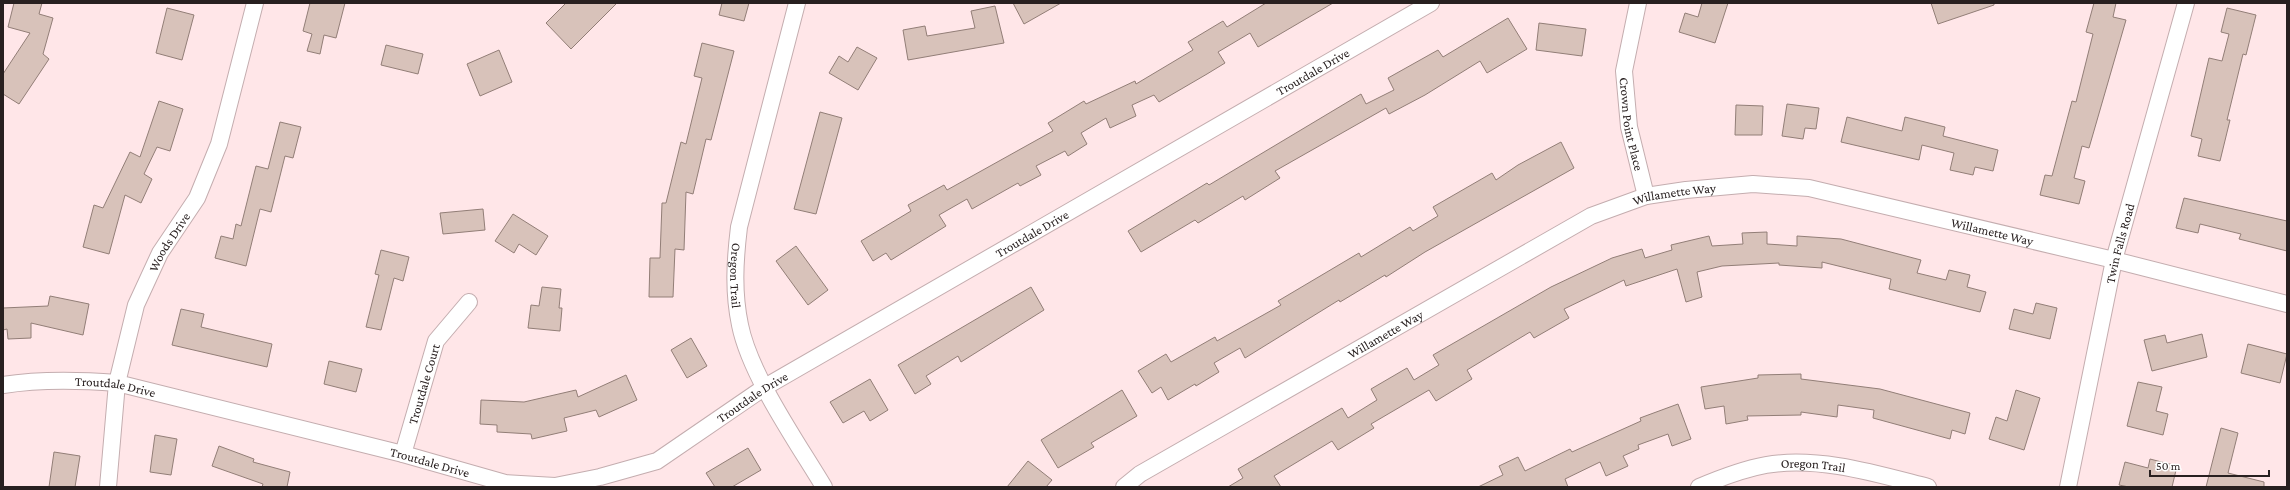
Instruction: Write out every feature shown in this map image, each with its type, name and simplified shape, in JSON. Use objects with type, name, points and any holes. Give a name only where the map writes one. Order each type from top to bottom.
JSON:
[{"type":"street","name":"Woods Drive","points":[[108,487],[117,383],[136,305],[160,253],[197,198],[219,144],[255,3]]},
{"type":"street","name":"Oregon Trail","points":[[797,3],[739,227],[735,258],[735,288],[740,326],[751,357],[765,387],[824,487]]},
{"type":"street","name":"Troutdale Drive","points":[[3,385],[86,381],[117,383],[403,454],[505,483],[555,486],[600,477],[657,461],[765,387],[1431,3]]},
{"type":"street","name":"Crown Point Place","points":[[1638,3],[1624,71],[1629,127],[1646,196]]},
{"type":"street","name":"Twin Falls Road","points":[[2068,487],[2114,260],[2186,3]]},
{"type":"street","name":"Willamette Way","points":[[1124,487],[1140,474],[1591,216],[1646,196],[1686,190],[1753,184],[1809,188],[2114,260],[2287,304]]},
{"type":"street","name":"Troutdale Court","points":[[403,454],[436,342],[469,302]]},
{"type":"street","name":"Oregon Trail","points":[[1706,486],[1766,466],[1790,463],[1848,468],[1928,487]]},
{"type":"building","points":[[14,3],[42,3],[39,14],[53,18],[43,54],[49,59],[19,104],[3,94],[3,74],[30,33],[8,27]]},
{"type":"building","points":[[310,3],[345,3],[336,38],[324,35],[320,54],[307,51],[312,34],[303,31]]},
{"type":"building","points":[[566,3],[617,3],[571,49],[546,23]]},
{"type":"building","points":[[722,3],[749,3],[744,21],[719,15]]},
{"type":"building","points":[[1013,3],[1061,3],[1024,24]]},
{"type":"building","points":[[1266,3],[1333,3],[1258,47],[1250,33],[1218,52],[1225,63],[1207,74],[1159,102],[1154,95],[1132,105],[1136,116],[1110,128],[1106,118],[1081,133],[1087,144],[1068,156],[1065,151],[1036,166],[1041,175],[1020,186],[1018,183],[972,209],[967,199],[939,215],[946,226],[891,260],[886,253],[873,261],[861,241],[911,211],[908,205],[944,185],[947,190],[1053,131],[1048,123],[1084,101],[1086,104],[1135,81],[1136,84],[1193,50],[1188,42],[1223,21],[1227,27]]},
{"type":"building","points":[[1702,3],[1728,3],[1715,43],[1679,32],[1685,13],[1698,17]]},
{"type":"building","points":[[1931,3],[1994,3],[1994,5],[1938,24]]},
{"type":"building","points":[[2094,3],[2116,3],[2113,17],[2126,20],[2089,148],[2082,146],[2074,178],[2085,181],[2079,204],[2040,195],[2045,175],[2052,176],[2072,101],[2076,102],[2093,34],[2086,32]]},
{"type":"building","points":[[995,6],[1004,43],[908,60],[903,30],[925,26],[927,36],[975,28],[971,11]]},
{"type":"building","points":[[167,8],[194,15],[182,60],[156,53]]},
{"type":"building","points":[[2227,8],[2256,15],[2246,55],[2243,54],[2227,120],[2230,120],[2220,161],[2198,156],[2202,139],[2191,136],[2209,58],[2222,61],[2229,34],[2221,32]]},
{"type":"building","points":[[1508,18],[1527,49],[1487,73],[1480,61],[1425,95],[1389,114],[1386,108],[1275,171],[1280,178],[1245,200],[1243,196],[1198,223],[1195,220],[1141,252],[1128,231],[1207,183],[1209,185],[1361,94],[1366,104],[1394,90],[1388,78],[1438,50],[1443,57]]},
{"type":"building","points":[[1539,23],[1586,29],[1582,56],[1536,50]]},
{"type":"building","points":[[702,43],[734,51],[711,140],[706,139],[693,194],[686,192],[684,250],[675,249],[673,297],[649,297],[650,258],[660,258],[662,203],[666,203],[681,142],[686,144],[702,78],[694,76]]},
{"type":"building","points":[[386,45],[423,54],[418,74],[381,65]]},
{"type":"building","points":[[857,47],[877,58],[858,90],[829,73],[839,56],[848,62]]},
{"type":"building","points":[[499,50],[512,82],[480,96],[467,64]]},
{"type":"building","points":[[159,101],[183,109],[170,151],[157,147],[144,174],[152,179],[141,203],[125,195],[109,254],[83,247],[94,205],[103,208],[130,152],[140,157]]},
{"type":"building","points":[[1787,104],[1819,108],[1816,129],[1805,128],[1803,139],[1782,136]]},
{"type":"building","points":[[1736,105],[1763,106],[1762,135],[1735,135]]},
{"type":"building","points":[[820,112],[842,118],[816,214],[794,209]]},
{"type":"building","points":[[1847,117],[1902,131],[1905,117],[1945,127],[1943,136],[1998,150],[1993,171],[1975,167],[1973,175],[1950,170],[1954,153],[1922,145],[1919,160],[1841,142]]},
{"type":"building","points":[[280,122],[301,127],[293,158],[285,156],[271,212],[260,209],[246,266],[215,258],[221,236],[233,239],[236,224],[241,226],[256,166],[268,169]]},
{"type":"building","points":[[1561,142],[1574,168],[1425,252],[1386,277],[1385,275],[1340,302],[1339,300],[1245,358],[1240,348],[1214,363],[1219,372],[1196,386],[1195,384],[1168,400],[1161,387],[1152,393],[1138,371],[1166,354],[1171,362],[1215,337],[1217,341],[1281,305],[1278,301],[1359,253],[1361,257],[1410,227],[1413,231],[1438,216],[1433,207],[1492,173],[1496,180],[1518,165]]},
{"type":"building","points":[[2184,198],[2287,221],[2287,251],[2239,239],[2241,234],[2200,224],[2198,233],[2176,228]]},
{"type":"building","points":[[483,209],[485,230],[443,234],[440,213]]},
{"type":"building","points":[[513,214],[548,236],[536,255],[519,244],[514,253],[495,241]]},
{"type":"building","points":[[1767,232],[1767,244],[1797,246],[1797,236],[1841,239],[1921,260],[1917,273],[1946,280],[1949,270],[1970,275],[1967,287],[1986,292],[1980,312],[1889,289],[1891,279],[1822,262],[1822,268],[1779,265],[1779,263],[1722,266],[1697,272],[1702,297],[1686,302],[1677,269],[1626,286],[1624,280],[1564,309],[1569,318],[1534,338],[1530,332],[1467,370],[1472,379],[1436,401],[1429,390],[1371,424],[1374,428],[1338,450],[1332,441],[1274,476],[1281,487],[1228,487],[1243,478],[1238,469],[1342,408],[1348,418],[1377,400],[1371,389],[1407,368],[1414,380],[1439,365],[1433,355],[1551,287],[1612,258],[1642,249],[1645,258],[1672,250],[1671,245],[1709,236],[1712,246],[1743,244],[1742,233]]},
{"type":"building","points":[[796,246],[828,290],[808,305],[776,261]]},
{"type":"building","points":[[381,250],[409,257],[403,281],[394,278],[381,330],[366,327],[379,275],[375,274]]},
{"type":"building","points":[[542,287],[561,289],[559,308],[562,308],[560,331],[528,328],[531,305],[539,306]]},
{"type":"building","points":[[1031,287],[1044,310],[961,362],[958,356],[926,376],[931,384],[915,394],[898,365]]},
{"type":"building","points":[[50,296],[89,304],[83,335],[31,323],[31,338],[8,339],[7,329],[3,330],[3,308],[48,306]]},
{"type":"building","points":[[2036,303],[2057,308],[2050,339],[2009,329],[2014,309],[2033,314]]},
{"type":"building","points":[[181,309],[204,314],[201,327],[272,344],[267,367],[172,345]]},
{"type":"building","points":[[2202,334],[2207,357],[2152,371],[2144,340],[2165,335],[2167,343]]},
{"type":"building","points":[[691,338],[707,366],[687,378],[671,350]]},
{"type":"building","points":[[2248,344],[2287,354],[2280,383],[2241,373]]},
{"type":"building","points":[[329,361],[362,369],[356,392],[324,384]]},
{"type":"building","points":[[1801,374],[1801,379],[1880,389],[1970,413],[1965,434],[1952,430],[1950,439],[1873,418],[1874,410],[1838,405],[1837,417],[1801,412],[1801,415],[1747,416],[1748,420],[1726,424],[1724,406],[1705,409],[1701,387],[1758,378],[1758,375]]},
{"type":"building","points":[[626,375],[637,400],[599,417],[596,410],[564,418],[567,431],[532,439],[531,434],[497,432],[497,425],[480,424],[481,400],[524,402],[576,390],[578,397]]},
{"type":"building","points":[[870,379],[888,410],[870,421],[864,411],[843,423],[830,402]]},
{"type":"building","points":[[2138,382],[2162,387],[2156,411],[2168,414],[2163,435],[2127,426]]},
{"type":"building","points":[[1122,390],[1137,416],[1091,443],[1094,447],[1058,468],[1041,440]]},
{"type":"building","points":[[2016,390],[2040,398],[2024,450],[1989,439],[1996,417],[2007,421]]},
{"type":"building","points":[[1678,404],[1691,439],[1672,446],[1668,434],[1638,445],[1639,449],[1623,456],[1628,466],[1606,476],[1600,462],[1565,479],[1568,487],[1478,487],[1503,475],[1499,466],[1518,457],[1525,471],[1570,449],[1572,452],[1641,421],[1640,418]]},
{"type":"building","points":[[2221,428],[2238,433],[2228,473],[2264,482],[2264,487],[2206,487]]},
{"type":"building","points":[[155,435],[177,439],[171,475],[150,472]]},
{"type":"building","points":[[219,446],[254,459],[253,462],[290,472],[287,487],[262,487],[263,484],[212,466]]},
{"type":"building","points":[[748,448],[761,470],[732,487],[715,487],[706,473]]},
{"type":"building","points":[[54,452],[80,456],[75,487],[49,487]]},
{"type":"building","points":[[2150,459],[2177,466],[2172,487],[2129,487],[2119,485],[2125,462],[2148,468]]},
{"type":"building","points":[[1028,461],[1052,480],[1046,487],[1007,487]]}]
